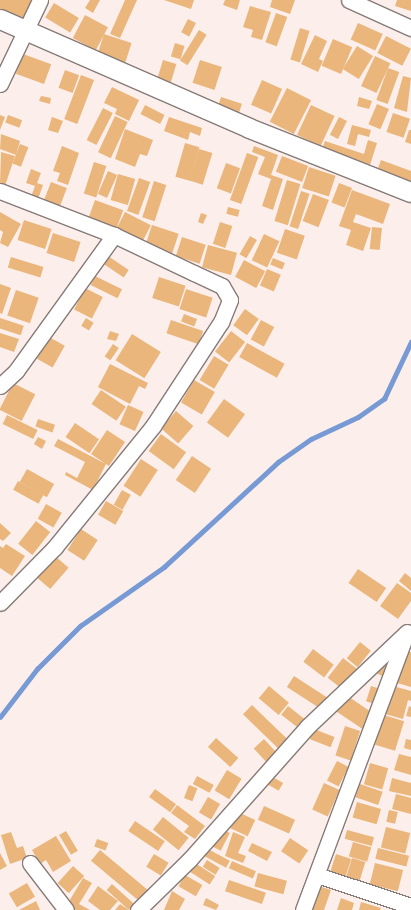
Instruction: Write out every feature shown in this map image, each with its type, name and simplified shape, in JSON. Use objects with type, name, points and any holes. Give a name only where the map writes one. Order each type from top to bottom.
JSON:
[{"type":"street","points":[[0,84],[40,0]]},
{"type":"street","points":[[350,0],[411,28]]},
{"type":"street","points":[[0,19],[249,128],[411,192]]},
{"type":"street","points":[[0,190],[114,235],[222,286],[230,300],[221,322],[153,426],[55,547],[0,603]]},
{"type":"street","points":[[0,386],[16,371],[114,235]]},
{"type":"street","points":[[303,910],[409,629]]},
{"type":"street","points":[[138,910],[190,859],[307,728],[409,629]]},
{"type":"street","points":[[30,863],[63,909]]},
{"type":"street","points":[[317,875],[411,906]]},
{"type":"building","points":[[0,0],[32,0],[22,23],[0,13]]},
{"type":"building","points":[[90,0],[100,0],[93,13],[85,8]]},
{"type":"building","points":[[125,0],[137,0],[120,38],[110,34]]},
{"type":"building","points":[[164,0],[194,0],[191,9]]},
{"type":"building","points":[[225,0],[240,0],[237,10],[223,5]]},
{"type":"building","points":[[272,0],[295,0],[290,14],[270,7]]},
{"type":"building","points":[[397,0],[411,0],[411,11],[395,6]]},
{"type":"building","points":[[54,3],[79,18],[70,33],[45,18]]},
{"type":"building","points":[[250,6],[271,12],[262,40],[251,37],[253,30],[243,27]]},
{"type":"building","points":[[276,13],[287,17],[277,46],[265,42]]},
{"type":"building","points":[[85,15],[108,27],[96,50],[73,38]]},
{"type":"building","points":[[188,19],[196,23],[189,36],[181,32]]},
{"type":"building","points":[[358,23],[383,34],[375,50],[351,39]]},
{"type":"building","points":[[300,28],[310,31],[300,62],[290,60]]},
{"type":"building","points":[[199,30],[207,35],[188,65],[180,61]]},
{"type":"building","points":[[104,34],[132,43],[125,64],[97,55]]},
{"type":"building","points":[[315,35],[327,41],[319,59],[323,61],[318,72],[301,64]]},
{"type":"building","points":[[386,36],[411,49],[402,66],[377,53]]},
{"type":"building","points":[[333,39],[352,47],[341,74],[322,66]]},
{"type":"building","points":[[175,43],[185,46],[180,59],[171,56]]},
{"type":"building","points":[[357,46],[373,56],[359,79],[343,69]]},
{"type":"building","points":[[23,54],[51,64],[44,84],[16,74]]},
{"type":"building","points":[[375,56],[390,63],[376,93],[361,86]]},
{"type":"building","points":[[163,60],[176,64],[171,82],[157,78]]},
{"type":"building","points":[[200,60],[222,67],[214,90],[193,83]]},
{"type":"building","points":[[388,68],[399,72],[388,104],[376,100]]},
{"type":"building","points":[[65,70],[79,75],[73,93],[59,88]]},
{"type":"building","points":[[81,75],[94,80],[77,124],[64,119]]},
{"type":"building","points":[[403,76],[411,78],[407,112],[394,108]]},
{"type":"building","points":[[262,80],[282,89],[271,114],[251,105]]},
{"type":"building","points":[[112,87],[139,100],[129,121],[115,114],[117,109],[104,103]]},
{"type":"building","points":[[287,88],[311,100],[294,134],[270,122]]},
{"type":"building","points":[[41,96],[51,98],[50,104],[39,101]]},
{"type":"building","points":[[221,97],[242,104],[239,113],[218,107]]},
{"type":"building","points":[[359,97],[372,101],[369,109],[357,106]]},
{"type":"building","points":[[377,104],[389,109],[380,129],[368,124]]},
{"type":"building","points":[[145,105],[165,115],[160,124],[140,114]]},
{"type":"building","points":[[311,105],[335,116],[321,146],[297,135]]},
{"type":"building","points":[[103,108],[113,113],[96,145],[87,140]]},
{"type":"building","points":[[393,113],[410,119],[404,138],[386,132]]},
{"type":"building","points":[[0,115],[5,117],[0,130]]},
{"type":"building","points":[[8,115],[22,120],[19,128],[5,123]]},
{"type":"building","points":[[115,116],[128,122],[111,158],[98,152]]},
{"type":"building","points":[[52,117],[63,121],[58,133],[48,130]]},
{"type":"building","points":[[169,117],[202,128],[200,136],[190,132],[188,140],[164,131]]},
{"type":"building","points":[[339,117],[347,121],[338,139],[330,135]]},
{"type":"building","points":[[352,125],[371,130],[369,137],[358,134],[355,146],[347,144]]},
{"type":"building","points":[[125,129],[153,140],[147,156],[140,154],[135,167],[115,159]]},
{"type":"building","points":[[409,130],[411,130],[411,144],[405,142]]},
{"type":"building","points":[[1,134],[20,141],[16,155],[0,149]]},
{"type":"building","points":[[368,140],[377,143],[370,165],[322,149],[325,141],[364,154]]},
{"type":"building","points":[[185,143],[199,147],[190,181],[175,177]]},
{"type":"building","points":[[20,144],[28,147],[21,167],[12,164]]},
{"type":"building","points":[[62,146],[79,153],[68,185],[57,181],[60,173],[53,171]]},
{"type":"building","points":[[254,146],[278,155],[271,175],[283,179],[273,210],[262,206],[271,179],[258,174],[265,157],[252,152]]},
{"type":"building","points":[[199,149],[212,153],[203,185],[189,181]]},
{"type":"building","points":[[1,152],[15,156],[5,186],[0,184]]},
{"type":"building","points":[[247,153],[258,157],[241,204],[230,200]]},
{"type":"building","points":[[282,156],[308,166],[302,182],[276,172]]},
{"type":"building","points":[[381,160],[411,171],[411,183],[377,171]]},
{"type":"building","points":[[94,162],[106,166],[96,197],[84,193]]},
{"type":"building","points":[[226,163],[240,168],[231,194],[217,188]]},
{"type":"building","points":[[309,167],[336,176],[329,197],[302,188]]},
{"type":"building","points":[[31,169],[41,173],[37,183],[43,185],[38,199],[31,197],[35,186],[26,183]]},
{"type":"building","points":[[108,171],[117,175],[107,198],[98,194]]},
{"type":"building","points":[[118,174],[135,179],[128,205],[111,200]]},
{"type":"building","points":[[139,178],[150,182],[138,215],[127,211]]},
{"type":"building","points":[[287,180],[300,184],[288,225],[274,221]]},
{"type":"building","points":[[154,181],[166,185],[155,221],[142,217]]},
{"type":"building","points":[[51,182],[67,188],[59,208],[43,202]]},
{"type":"building","points":[[339,183],[352,188],[345,208],[331,203]]},
{"type":"building","points":[[352,190],[390,204],[383,224],[356,214],[353,222],[371,228],[363,251],[346,245],[351,230],[339,226]]},
{"type":"building","points":[[301,191],[310,194],[298,229],[290,226]]},
{"type":"building","points":[[313,194],[329,200],[318,227],[303,221]]},
{"type":"building","points":[[95,200],[123,210],[116,231],[87,221]]},
{"type":"building","points":[[228,207],[240,210],[238,217],[226,214]]},
{"type":"building","points":[[0,212],[21,224],[8,247],[0,243],[3,232],[0,230]]},
{"type":"building","points":[[125,212],[151,225],[142,242],[116,229]]},
{"type":"building","points":[[201,213],[207,215],[203,224],[198,222]]},
{"type":"building","points":[[24,220],[52,229],[45,249],[18,240]]},
{"type":"building","points":[[220,222],[232,226],[225,248],[213,244]]},
{"type":"building","points":[[152,225],[179,234],[172,254],[146,245]]},
{"type":"building","points":[[372,227],[382,228],[380,250],[370,249]]},
{"type":"building","points":[[285,229],[305,236],[297,259],[277,253]]},
{"type":"building","points":[[53,233],[81,242],[74,262],[47,253]]},
{"type":"building","points":[[264,234],[279,241],[267,267],[252,260]]},
{"type":"building","points":[[250,236],[257,240],[246,258],[240,254]]},
{"type":"building","points":[[182,237],[206,245],[200,264],[176,256]]},
{"type":"building","points":[[208,245],[237,253],[231,275],[202,267]]},
{"type":"building","points":[[108,256],[129,270],[124,277],[103,263]]},
{"type":"building","points":[[11,257],[44,267],[40,277],[8,268]]},
{"type":"building","points":[[273,258],[285,263],[282,270],[270,264]]},
{"type":"building","points":[[244,260],[265,271],[256,288],[235,277]]},
{"type":"building","points":[[267,269],[281,275],[274,291],[260,286]]},
{"type":"building","points":[[95,276],[122,289],[118,298],[91,285]]},
{"type":"building","points":[[159,277],[186,286],[179,307],[152,298]]},
{"type":"building","points":[[0,284],[11,288],[2,314],[0,313]]},
{"type":"building","points":[[85,288],[103,297],[92,318],[74,309]]},
{"type":"building","points":[[186,289],[213,298],[206,318],[180,309]]},
{"type":"building","points":[[16,290],[39,298],[30,323],[7,316]]},
{"type":"building","points":[[245,309],[259,319],[247,335],[233,325]]},
{"type":"building","points":[[184,314],[197,319],[194,326],[181,321]]},
{"type":"building","points":[[0,318],[24,326],[21,335],[0,329]]},
{"type":"building","points":[[86,318],[94,323],[89,330],[81,326]]},
{"type":"building","points":[[171,320],[203,331],[199,344],[166,333]]},
{"type":"building","points":[[261,320],[274,327],[264,346],[251,339]]},
{"type":"building","points":[[110,331],[119,334],[116,341],[107,339]]},
{"type":"building","points":[[231,331],[245,342],[229,363],[215,351]]},
{"type":"building","points":[[0,333],[19,339],[14,352],[0,347]]},
{"type":"building","points":[[132,334],[161,352],[144,378],[116,360]]},
{"type":"building","points":[[49,337],[65,346],[53,368],[37,359]]},
{"type":"building","points":[[247,343],[285,364],[277,378],[239,357]]},
{"type":"building","points":[[113,344],[119,348],[110,360],[105,356]]},
{"type":"building","points":[[214,356],[229,365],[214,389],[200,380]]},
{"type":"building","points":[[110,364],[148,383],[145,389],[139,386],[130,404],[98,387]]},
{"type":"building","points":[[194,380],[215,392],[202,415],[181,403]]},
{"type":"building","points":[[13,383],[35,394],[22,421],[0,410]]},
{"type":"building","points":[[101,390],[126,407],[116,421],[91,404]]},
{"type":"building","points":[[224,399],[245,414],[228,438],[207,422]]},
{"type":"building","points":[[128,405],[144,412],[135,431],[119,424]]},
{"type":"building","points":[[176,411],[193,426],[178,443],[161,428]]},
{"type":"building","points":[[7,415],[38,430],[33,439],[3,424]]},
{"type":"building","points":[[38,419],[55,425],[52,432],[35,427]]},
{"type":"building","points":[[75,423],[99,439],[90,453],[65,437]]},
{"type":"building","points":[[107,430],[125,442],[109,466],[91,454]]},
{"type":"building","points":[[161,434],[186,452],[174,469],[149,451]]},
{"type":"building","points":[[38,437],[46,441],[42,449],[34,444]]},
{"type":"building","points":[[58,439],[106,464],[93,490],[65,475],[66,472],[77,478],[85,462],[54,446]]},
{"type":"building","points":[[192,456],[211,469],[195,493],[176,480]]},
{"type":"building","points":[[141,459],[158,470],[140,497],[124,486]]},
{"type":"building","points":[[27,469],[54,484],[47,497],[20,482]]},
{"type":"building","points":[[18,481],[43,495],[39,504],[13,490]]},
{"type":"building","points":[[122,490],[131,495],[123,510],[114,505]]},
{"type":"building","points":[[106,501],[123,511],[115,525],[98,515]]},
{"type":"building","points":[[46,504],[62,513],[54,528],[38,519]]},
{"type":"building","points":[[36,521],[50,532],[32,555],[18,544]]},
{"type":"building","points":[[0,523],[11,533],[3,541],[0,539]]},
{"type":"building","points":[[81,529],[98,540],[84,561],[67,550]]},
{"type":"building","points":[[6,544],[25,556],[12,576],[0,568],[0,546],[3,548]]},
{"type":"building","points":[[55,556],[69,568],[50,589],[37,577]]},
{"type":"building","points":[[358,569],[386,588],[377,602],[348,583]]},
{"type":"building","points":[[405,573],[411,578],[411,591],[399,581]]},
{"type":"building","points":[[397,583],[411,593],[411,601],[398,619],[380,606]]},
{"type":"building","points":[[360,642],[371,651],[358,667],[347,658]]},
{"type":"building","points":[[313,649],[334,665],[324,677],[303,662]]},
{"type":"building","points":[[406,651],[411,652],[411,687],[397,683]]},
{"type":"building","points":[[343,658],[357,669],[342,689],[328,678]]},
{"type":"building","points":[[381,664],[388,668],[384,677],[376,673]]},
{"type":"building","points":[[294,676],[328,698],[320,709],[287,687]]},
{"type":"building","points":[[269,686],[289,703],[279,715],[259,698]]},
{"type":"building","points":[[371,686],[380,689],[375,704],[366,701]]},
{"type":"building","points":[[393,686],[411,691],[411,701],[408,700],[403,719],[385,714]]},
{"type":"building","points":[[346,695],[374,714],[364,730],[335,711]]},
{"type":"building","points":[[252,705],[287,739],[278,748],[243,714]]},
{"type":"building","points":[[288,706],[306,720],[299,729],[281,715]]},
{"type":"building","points":[[409,706],[411,707],[411,717],[406,716]]},
{"type":"building","points":[[384,715],[404,721],[395,751],[375,745]]},
{"type":"building","points":[[345,726],[360,731],[351,760],[335,755]]},
{"type":"building","points":[[314,729],[335,737],[331,747],[310,739]]},
{"type":"building","points":[[216,738],[238,758],[230,767],[208,747]]},
{"type":"building","points":[[264,739],[276,752],[266,762],[254,749]]},
{"type":"building","points":[[406,739],[411,740],[411,750],[404,748]]},
{"type":"building","points":[[399,754],[411,757],[411,775],[394,770]]},
{"type":"building","points":[[337,761],[349,767],[339,787],[327,781]]},
{"type":"building","points":[[370,763],[388,768],[382,789],[364,784]]},
{"type":"building","points":[[227,770],[242,779],[229,799],[215,791]]},
{"type":"building","points":[[197,776],[214,785],[210,793],[193,784]]},
{"type":"building","points":[[271,776],[283,783],[279,791],[266,784]]},
{"type":"building","points":[[392,778],[411,783],[411,796],[389,791]]},
{"type":"building","points":[[324,783],[340,790],[328,816],[312,809]]},
{"type":"building","points":[[360,784],[383,792],[378,805],[355,797]]},
{"type":"building","points":[[189,785],[197,788],[192,801],[184,798]]},
{"type":"building","points":[[155,789],[176,804],[170,812],[149,797]]},
{"type":"building","points":[[396,794],[411,798],[411,814],[392,809]]},
{"type":"building","points":[[208,797],[220,804],[211,820],[199,813]]},
{"type":"building","points":[[357,802],[381,809],[377,824],[353,817]]},
{"type":"building","points":[[177,805],[205,826],[195,839],[184,832],[189,826],[171,813]]},
{"type":"building","points":[[264,806],[295,820],[289,834],[258,820]]},
{"type":"building","points":[[389,810],[398,812],[395,824],[386,822]]},
{"type":"building","points":[[238,812],[255,820],[248,836],[230,828]]},
{"type":"building","points":[[163,817],[189,838],[179,850],[153,829]]},
{"type":"building","points":[[135,821],[165,841],[158,851],[128,831]]},
{"type":"building","points":[[386,827],[410,833],[405,853],[381,847]]},
{"type":"building","points":[[220,828],[230,833],[221,851],[211,846]]},
{"type":"building","points":[[347,830],[374,837],[372,846],[345,839]]},
{"type":"building","points":[[66,831],[78,851],[71,855],[59,835]]},
{"type":"building","points":[[11,832],[17,848],[23,846],[27,858],[10,864],[1,835]]},
{"type":"building","points":[[233,832],[245,837],[238,853],[246,856],[243,863],[225,856]]},
{"type":"building","points":[[56,836],[71,861],[53,872],[46,860],[40,864],[32,850]]},
{"type":"building","points":[[290,838],[308,850],[299,864],[281,851]]},
{"type":"building","points":[[97,839],[108,843],[106,851],[94,847]]},
{"type":"building","points":[[353,842],[371,847],[367,862],[349,856]]},
{"type":"building","points":[[252,843],[272,852],[267,861],[248,851]]},
{"type":"building","points":[[206,848],[230,861],[226,868],[202,855]]},
{"type":"building","points":[[378,848],[409,856],[406,866],[375,859]]},
{"type":"building","points":[[100,850],[147,890],[138,901],[91,861]]},
{"type":"building","points":[[0,853],[7,866],[0,870]]},
{"type":"building","points":[[154,854],[169,863],[161,876],[146,867]]},
{"type":"building","points":[[336,854],[351,859],[345,879],[330,874]]},
{"type":"building","points":[[352,858],[365,862],[359,884],[345,880]]},
{"type":"building","points":[[207,860],[220,868],[215,875],[203,867]]},
{"type":"building","points":[[232,861],[256,871],[253,879],[229,868]]},
{"type":"building","points":[[195,863],[215,876],[210,884],[190,871]]},
{"type":"building","points":[[375,863],[403,870],[398,891],[370,884]]},
{"type":"building","points":[[73,866],[84,876],[69,893],[58,883]]},
{"type":"building","points":[[258,873],[287,881],[283,894],[254,887]]},
{"type":"building","points":[[185,875],[202,885],[196,896],[178,886]]},
{"type":"building","points":[[83,878],[92,883],[79,904],[90,910],[76,910],[68,903]]},
{"type":"building","points":[[229,880],[266,893],[262,904],[225,891]]},
{"type":"building","points":[[27,883],[35,897],[17,907],[9,894]]},
{"type":"building","points":[[112,884],[134,904],[129,910],[107,890]]},
{"type":"building","points":[[98,886],[118,901],[110,910],[100,910],[88,901]]},
{"type":"building","points":[[319,886],[331,890],[324,910],[310,910]]},
{"type":"building","points":[[172,891],[185,899],[179,910],[164,910]]},
{"type":"building","points":[[206,898],[219,905],[216,910],[203,905]]},
{"type":"building","points":[[341,898],[354,903],[352,910],[337,910]]},
{"type":"building","points":[[36,901],[40,910],[19,910]]},
{"type":"building","points":[[361,902],[381,908],[380,910],[359,910]]},
{"type":"building","points":[[120,904],[129,910],[115,910]]},
{"type":"waterway","points":[[0,717],[37,669],[80,626],[164,567],[278,462],[311,439],[358,417],[384,399],[411,342]]}]
